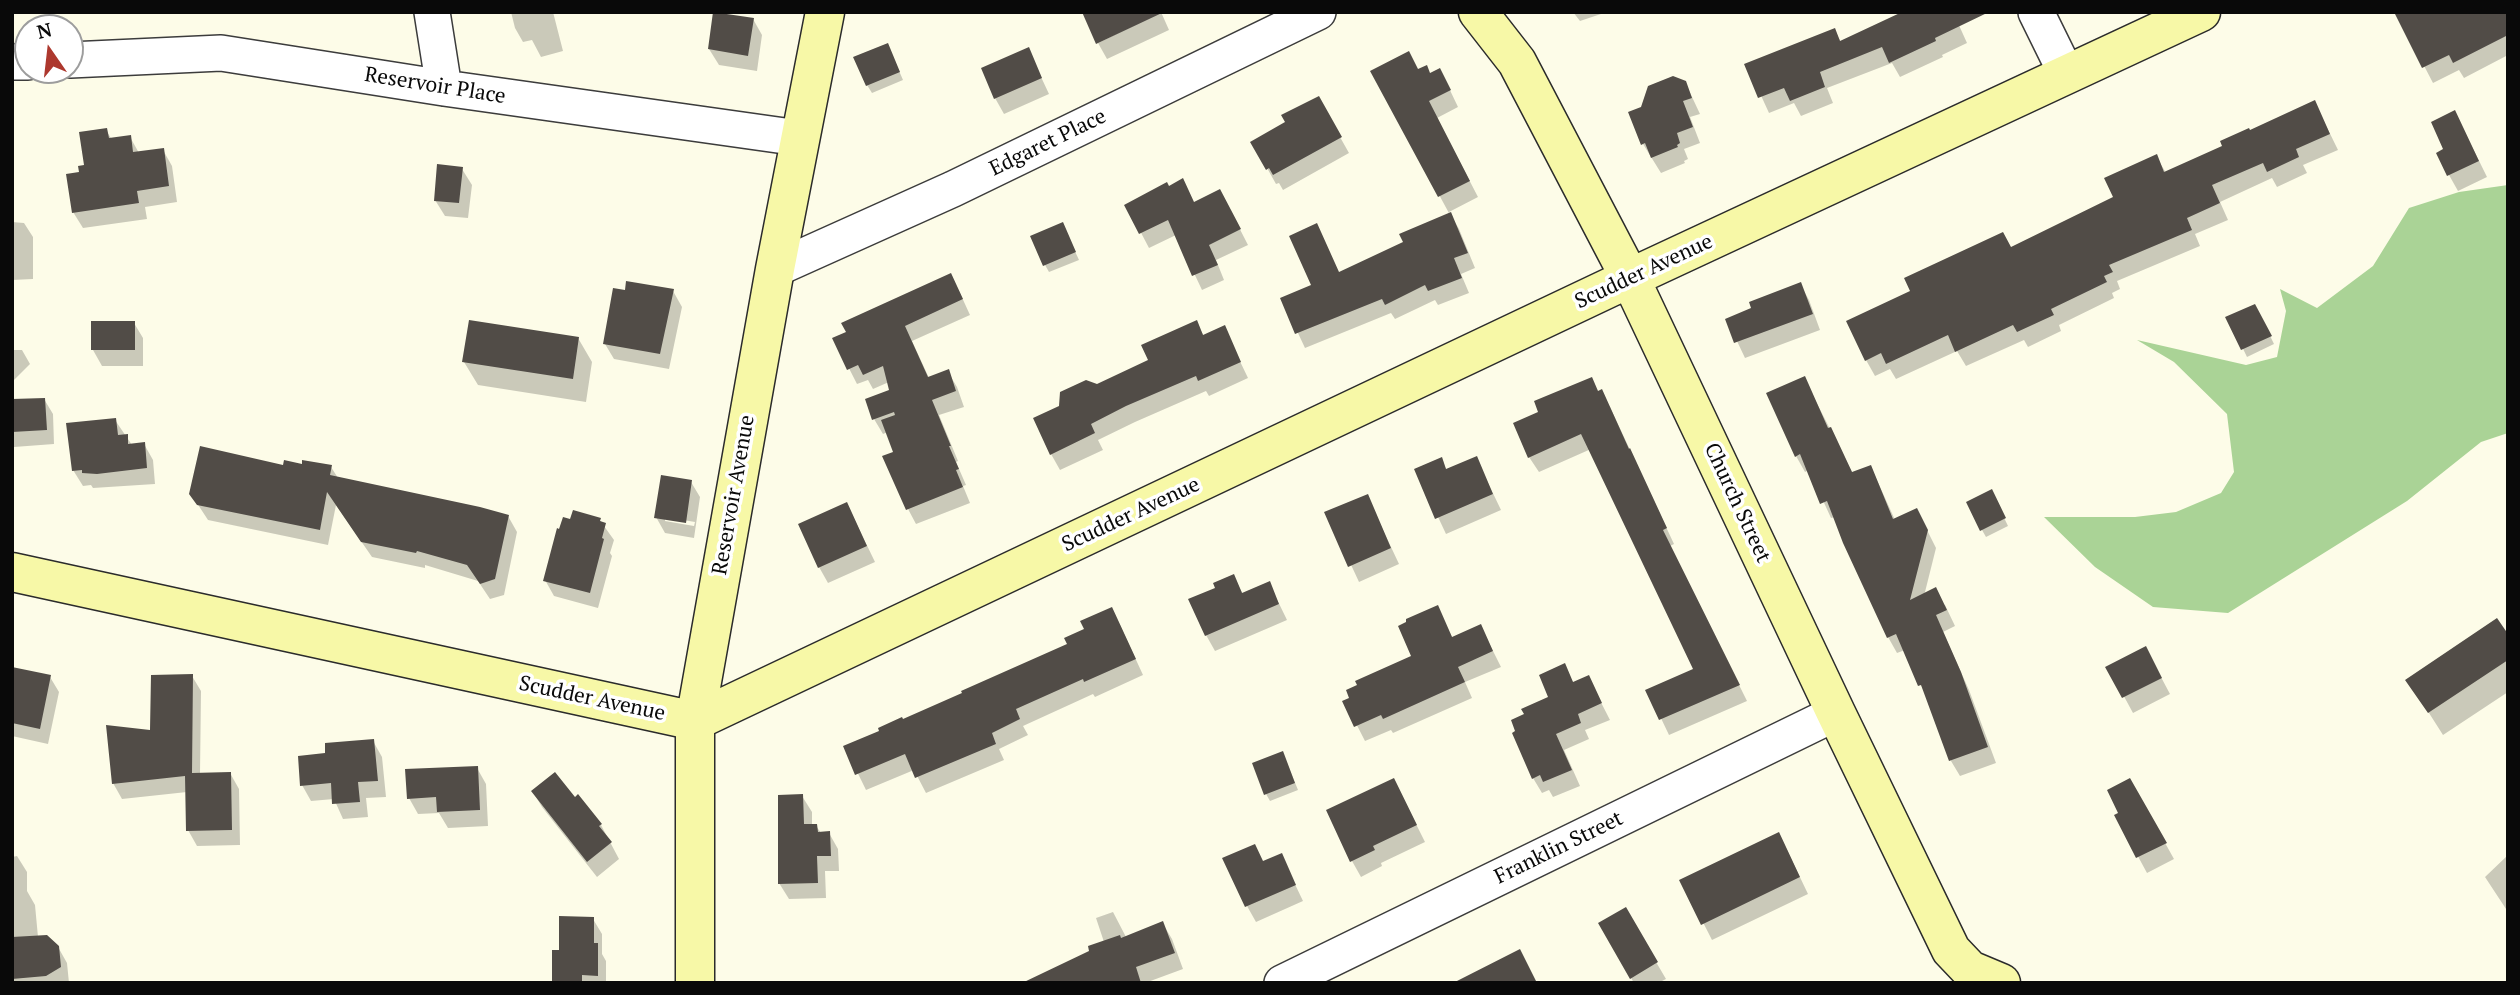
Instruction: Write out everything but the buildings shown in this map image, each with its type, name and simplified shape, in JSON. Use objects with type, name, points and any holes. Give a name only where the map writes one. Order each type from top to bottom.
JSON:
[{"type":"street","points":[[432,12],[444,88]]},
{"type":"street","name":"Reservoir Avenue","points":[[695,983],[695,721],[799,138],[825,12]]},
{"type":"street","name":"Edgaret Place","points":[[775,269],[953,189],[1318,12]]},
{"type":"street","name":"Church Street","points":[[1478,12],[1517,62],[1630,278],[1951,950],[1970,970],[2001,983]]},
{"type":"street","points":[[2036,12],[2067,75]]},
{"type":"street","name":"Scudder Avenue","points":[[12,572],[695,721],[1630,278],[2201,12]]},
{"type":"street","name":"Reservoir Place","points":[[84,59],[221,52],[444,88],[799,138]]},
{"type":"street","name":"Franklin Street","points":[[1282,983],[1836,713]]},
{"type":"green space","points":[[2508,185],[2508,433],[2481,442],[2407,501],[2228,613],[2153,607],[2095,567],[2044,517],[2135,517],[2176,512],[2221,493],[2234,472],[2227,414],[2174,362],[2137,340],[2246,365],[2277,357],[2286,311],[2280,289],[2317,308],[2373,266],[2409,208],[2459,192]]}]
